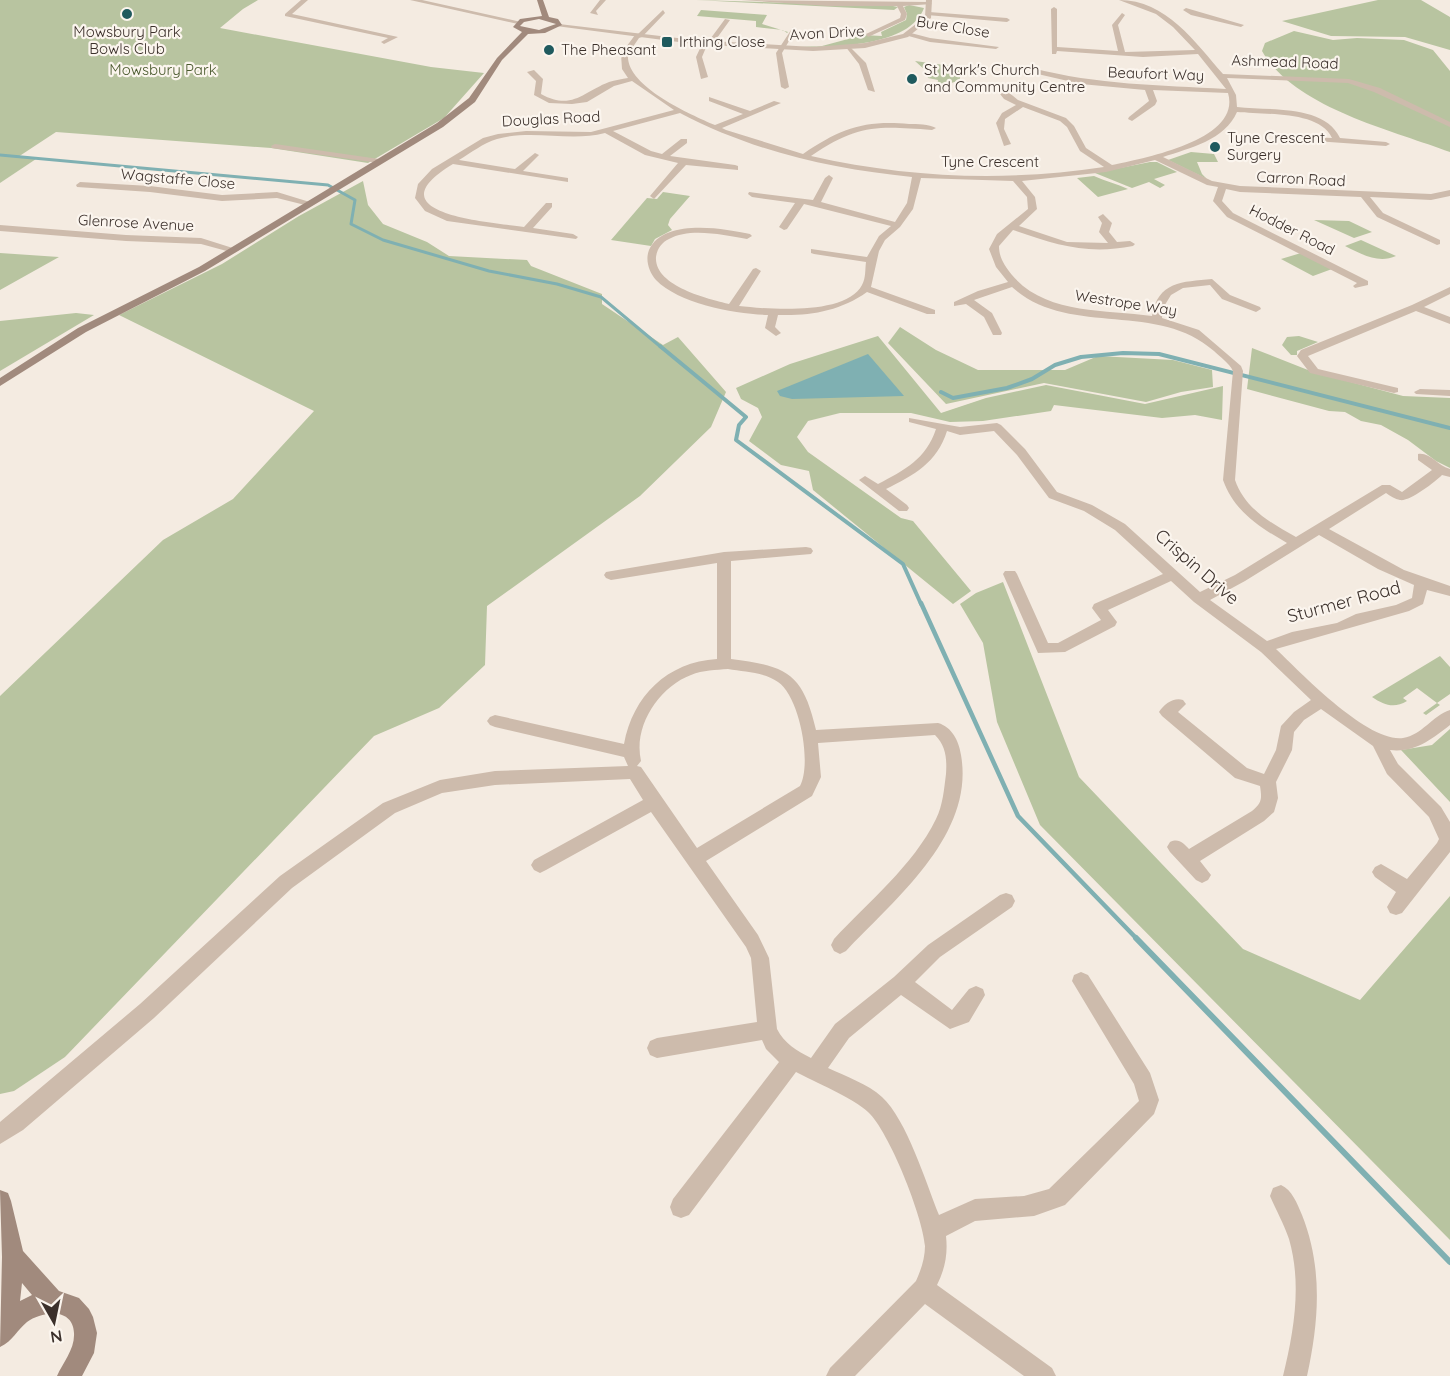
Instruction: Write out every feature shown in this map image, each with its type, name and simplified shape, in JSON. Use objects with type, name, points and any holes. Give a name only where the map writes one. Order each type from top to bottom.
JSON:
[{"type":"main road","points":[[540,0],[546,17]]},
{"type":"main road","points":[[546,17],[559,22],[558,26],[543,32],[527,31],[516,27],[518,22],[546,17]]},
{"type":"main road","points":[[0,383],[82,330],[202,269],[461,110],[479,91],[499,58],[527,31]]},
{"type":"main road","points":[[0,1201],[13,1257],[3,1331]]},
{"type":"main road","points":[[13,1257],[52,1300]]},
{"type":"main road","points":[[3,1331],[28,1309],[52,1300],[66,1302],[77,1308],[83,1320],[85,1336],[81,1353],[69,1376]]},
{"type":"street","points":[[306,0],[284,17],[385,39],[394,31]]},
{"type":"street","points":[[413,0],[518,22]]},
{"type":"street","points":[[591,13],[603,0]]},
{"type":"street","points":[[744,0],[899,4],[929,2],[930,15],[1007,20]]},
{"type":"street","points":[[1122,0],[1141,4],[1160,12],[1176,25],[1221,76],[1231,91],[1234,110],[1284,114],[1316,121],[1330,128],[1337,141]]},
{"type":"street","name":"Avon Drive","points":[[868,35],[903,19],[904,14],[899,4]]},
{"type":"street","points":[[1177,11],[1207,8]]},
{"type":"street","points":[[1186,10],[1193,14],[1241,25]]},
{"type":"street","points":[[1052,11],[1054,51],[1122,54],[1200,52]]},
{"type":"street","points":[[1160,12],[1169,11]]},
{"type":"street","points":[[531,72],[540,81],[538,95],[549,101],[560,102],[584,100],[611,84],[632,79],[626,71],[623,55],[629,44],[663,12]]},
{"type":"street","name":"Avon Drive","points":[[558,26],[707,44],[780,48],[847,47],[874,44],[907,34],[918,28],[930,15]]},
{"type":"street","points":[[1122,54],[1115,25],[1124,17]]},
{"type":"street","points":[[704,77],[699,57],[727,20]]},
{"type":"street","points":[[785,87],[779,61],[780,48],[793,29]]},
{"type":"street","name":"Bure Close","points":[[907,34],[930,40],[996,47]]},
{"type":"street","points":[[847,47],[861,62],[871,88],[881,86]]},
{"type":"street","name":"Beaufort Way","points":[[1032,70],[1094,85],[1231,91]]},
{"type":"street","name":"Ashmead Road","points":[[1221,76],[1349,81],[1377,90],[1450,125]]},
{"type":"street","name":"Tyne Crescent","points":[[632,79],[680,111],[714,128],[778,150],[848,166],[917,174],[1015,178],[1111,168],[1156,158],[1201,142],[1228,122],[1234,110]]},
{"type":"street","points":[[1132,119],[1151,105],[1153,101],[1148,88]]},
{"type":"street","points":[[1002,90],[1024,104],[1059,117],[1068,123],[1074,129],[1080,146],[1111,168]]},
{"type":"street","points":[[712,99],[724,101],[751,114]]},
{"type":"street","points":[[714,128],[777,103]]},
{"type":"street","points":[[1007,144],[1000,131],[999,122],[1003,115],[1024,104]]},
{"type":"street","name":"Ashmead Road","points":[[1415,108],[1450,117]]},
{"type":"street","name":"Douglas Road","points":[[573,237],[450,219],[428,209],[419,198],[422,183],[452,161],[486,140],[498,136],[526,133],[580,135],[608,131],[680,111]]},
{"type":"street","points":[[805,157],[845,132],[859,127],[884,124],[932,128]]},
{"type":"street","points":[[608,131],[634,147],[663,157],[735,168]]},
{"type":"street","points":[[1315,139],[1381,145]]},
{"type":"street","points":[[663,157],[684,141]]},
{"type":"street","points":[[274,146],[379,161]]},
{"type":"street","points":[[517,172],[535,155]]},
{"type":"street","name":"Carron Road","points":[[1156,158],[1222,187],[1431,197],[1450,193]]},
{"type":"street","points":[[452,161],[565,180]]},
{"type":"street","points":[[654,196],[684,162]]},
{"type":"street","points":[[747,236],[711,231],[684,231],[664,239],[654,249],[652,254],[655,270],[671,286],[700,301],[732,309],[774,312],[829,307],[858,296],[866,288],[871,260],[880,240],[907,215],[912,204],[917,174]]},
{"type":"street","name":"Wagstaffe Close","points":[[89,178],[77,187],[150,189],[222,198],[277,195],[309,203]]},
{"type":"street","points":[[816,203],[829,178]]},
{"type":"street","name":"Westrope Way","points":[[1015,178],[1031,197],[1033,209],[1003,233],[994,248],[995,257],[1013,284],[1037,299],[1074,311],[1155,320],[1195,333],[1224,355],[1238,373],[1229,480],[1232,492],[1260,520],[1296,543]]},
{"type":"street","name":"Hodder Road","points":[[1222,187],[1217,201],[1223,210],[1365,283],[1358,286]]},
{"type":"street","points":[[752,194],[816,203],[897,225]]},
{"type":"street","points":[[1364,195],[1380,215],[1437,242]]},
{"type":"street","points":[[784,227],[801,201]]},
{"type":"street","points":[[527,229],[549,205]]},
{"type":"street","points":[[1103,217],[1107,223],[1104,232],[1114,245]]},
{"type":"street","name":"Glenrose Avenue","points":[[36,231],[51,221]]},
{"type":"street","points":[[1013,227],[1066,245],[1130,244]]},
{"type":"street","name":"Glenrose Avenue","points":[[0,228],[126,238],[201,241],[234,250]]},
{"type":"street","points":[[814,251],[871,260]]},
{"type":"street","points":[[732,309],[756,271]]},
{"type":"street","points":[[1155,320],[1157,308],[1165,292],[1174,287],[1189,284],[1212,282],[1226,297],[1256,309]]},
{"type":"street","points":[[997,333],[988,315],[962,302],[1013,284]]},
{"type":"street","points":[[866,288],[931,312]]},
{"type":"street","points":[[1394,390],[1314,371],[1302,356],[1305,352],[1416,307],[1450,290]]},
{"type":"street","points":[[1416,307],[1450,321]]},
{"type":"street","points":[[769,330],[774,312]]},
{"type":"street","points":[[1420,392],[1450,393]]},
{"type":"street","name":"Crispin Drive","points":[[913,420],[960,431],[997,427],[1028,461],[1053,495],[1088,507],[1120,527],[1199,599],[1266,648],[1321,701],[1348,722],[1380,742]]},
{"type":"street","points":[[877,489],[926,462],[939,440],[942,428]]},
{"type":"street","points":[[1199,599],[1240,578],[1321,530],[1386,488],[1402,497],[1444,471],[1422,456]]},
{"type":"street","points":[[865,480],[903,508]]},
{"type":"street","points":[[1321,530],[1401,577],[1421,585],[1450,591]]},
{"type":"street","points":[[611,575],[724,557],[806,551]]},
{"type":"street","points":[[724,557],[724,663]]},
{"type":"street","points":[[1010,574],[1042,649],[1060,648],[1110,622],[1099,608],[1172,576]]},
{"type":"street","name":"Sturmer Road","points":[[1266,648],[1279,640],[1304,633],[1340,628],[1361,618],[1402,610],[1418,601],[1421,585]]},
{"type":"street","points":[[694,859],[806,791],[813,777],[810,737],[800,701],[794,687],[785,678],[771,672],[724,663],[687,672],[661,684],[652,693],[640,713],[634,730],[632,752],[635,772],[654,802],[694,859],[752,941],[760,958],[767,1030],[780,1050],[874,1103],[885,1116],[904,1154],[934,1231],[936,1249],[933,1269],[924,1289],[838,1376]]},
{"type":"street","points":[[1202,874],[1182,853],[1258,816],[1268,807],[1270,798],[1268,782],[1284,750],[1286,730],[1299,716],[1321,701]]},
{"type":"street","points":[[1178,704],[1167,712],[1241,773],[1268,782]]},
{"type":"street","points":[[1396,907],[1407,889],[1442,853],[1448,839],[1442,821],[1390,767],[1382,755],[1380,742],[1401,745],[1419,740],[1450,716]]},
{"type":"street","points":[[495,721],[632,752]]},
{"type":"street","points":[[810,737],[932,728],[945,733],[952,748],[954,763],[952,795],[943,824],[925,852],[840,945]]},
{"type":"street","points":[[0,1134],[16,1123],[147,1011],[286,882],[389,808],[440,787],[495,778],[635,772]]},
{"type":"street","points":[[540,865],[654,802]]},
{"type":"street","points":[[1381,872],[1407,889]]},
{"type":"street","points":[[815,1070],[842,1032],[901,983],[934,951],[1006,901]]},
{"type":"street","points":[[934,1231],[957,1216],[976,1210],[1022,1209],[1040,1206],[1057,1197],[1148,1107],[1149,1100],[1143,1080],[1081,981]]},
{"type":"street","points":[[901,983],[950,1020],[962,1015],[976,995]]},
{"type":"street","points":[[657,1048],[767,1030]]},
{"type":"street","points":[[681,1207],[793,1059]]},
{"type":"street","points":[[1281,1196],[1297,1230],[1308,1277],[1304,1333],[1295,1376]]},
{"type":"street","points":[[924,1289],[1044,1376]]},
{"type":"green space","name":"Mowsbury Park","points":[[0,0],[258,0],[220,28],[431,67],[484,73],[444,118],[368,163],[271,148],[56,132],[18,157],[36,159],[0,183]]},
{"type":"green space","points":[[696,0],[893,6],[898,7],[894,10]]},
{"type":"green space","points":[[1378,0],[1421,0],[1450,17],[1450,50],[1405,37],[1331,36],[1282,21]]},
{"type":"green space","points":[[909,5],[924,8],[916,21],[903,31],[869,42],[850,45],[798,47],[822,46],[863,35],[882,36],[881,32],[906,20],[907,14],[904,7]]},
{"type":"green space","points":[[701,10],[767,15],[762,24],[781,30],[756,27],[756,21],[697,16]]},
{"type":"green space","points":[[1294,31],[1333,40],[1357,38],[1404,40],[1433,50],[1450,71],[1450,152],[1347,115],[1297,88],[1277,71],[1262,51],[1265,43]]},
{"type":"green space","points":[[915,61],[959,67],[960,80],[937,88],[938,80],[928,78],[925,70]]},
{"type":"green space","points":[[1191,152],[1214,154],[1218,162],[1197,162],[1207,179],[1168,160]]},
{"type":"green space","points":[[1157,162],[1177,172],[1154,179],[1165,185],[1160,188],[1149,182],[1132,188],[1095,173]]},
{"type":"green space","points":[[1094,176],[1128,189],[1098,197],[1077,178]]},
{"type":"green space","points":[[363,181],[368,205],[383,224],[427,242],[449,256],[527,260],[531,266],[602,294],[602,304],[663,345],[678,337],[726,392],[711,427],[640,496],[487,606],[485,665],[439,708],[374,736],[65,1057],[14,1091],[0,1094],[0,696],[163,540],[233,499],[314,411],[119,315],[222,264],[299,216]]},
{"type":"green space","points":[[663,192],[690,196],[670,219],[668,225],[672,230],[655,239],[651,246],[611,240],[647,198],[657,199]]},
{"type":"green space","points":[[1314,220],[1349,221],[1372,232],[1354,238]]},
{"type":"green space","points":[[1361,240],[1396,256],[1376,258],[1363,255],[1345,246]]},
{"type":"green space","points":[[0,253],[59,257],[0,290]]},
{"type":"green space","points":[[1301,253],[1332,269],[1313,276],[1281,259]]},
{"type":"green space","points":[[76,313],[94,315],[0,371],[0,321]]},
{"type":"green space","points":[[900,327],[936,350],[978,370],[1065,370],[1098,356],[1173,360],[1212,370],[1213,387],[1181,392],[1146,402],[1044,383],[946,404],[888,343]]},
{"type":"green space","points":[[878,336],[941,413],[986,398],[1046,385],[1145,404],[1223,386],[1222,420],[1195,415],[1162,418],[1054,405],[1051,411],[983,421],[950,422],[911,413],[840,413],[808,421],[797,437],[808,452],[901,518],[913,521],[971,591],[953,604],[813,490],[809,471],[781,465],[749,441],[762,417],[758,408],[741,399],[736,388],[790,364]]},
{"type":"green space","points":[[1299,336],[1318,342],[1297,351],[1297,355],[1291,355],[1282,345],[1287,337]]},
{"type":"green space","points":[[1252,348],[1313,372],[1403,396],[1450,398],[1450,468],[1381,425],[1361,421],[1345,412],[1329,411],[1247,389]]},
{"type":"green space","points":[[1003,582],[1079,777],[1243,949],[1360,1000],[1450,896],[1450,1240],[1040,825],[997,722],[983,643],[960,604],[976,593]]},
{"type":"green space","points":[[1440,656],[1450,667],[1450,694],[1437,703],[1417,688],[1403,698],[1407,701],[1398,705],[1385,704],[1372,697]]},
{"type":"green space","points":[[1437,703],[1440,705],[1426,715],[1423,713]]},
{"type":"green space","points":[[1450,729],[1450,802],[1401,750],[1432,745]]},
{"type":"water","points":[[868,354],[904,396],[792,399],[780,396],[777,391]]},
{"type":"waterway","points":[[0,155],[328,185],[355,200],[351,224],[383,240],[489,271],[557,284],[601,297],[662,348]]},
{"type":"waterway","points":[[660,346],[746,417],[739,425],[736,440],[903,564],[921,604]]},
{"type":"waterway","points":[[941,392],[953,398],[1007,388],[1032,379],[1055,365],[1081,357],[1123,353],[1159,354],[1450,428]]},
{"type":"waterway","points":[[921,603],[1018,816],[1137,939]]},
{"type":"waterway","points":[[1136,938],[1450,1262]]},
{"type":"place","name":"Mowsbury Park Bowls Club","points":[[127,14]]},
{"type":"place","name":"Irthing Close","points":[[667,42]]},
{"type":"place","name":"The Pheasant","points":[[549,50]]},
{"type":"place","name":"St Mark's Church and Community Centre","points":[[912,79]]},
{"type":"place","name":"Tyne Crescent Surgery","points":[[1215,147]]}]
